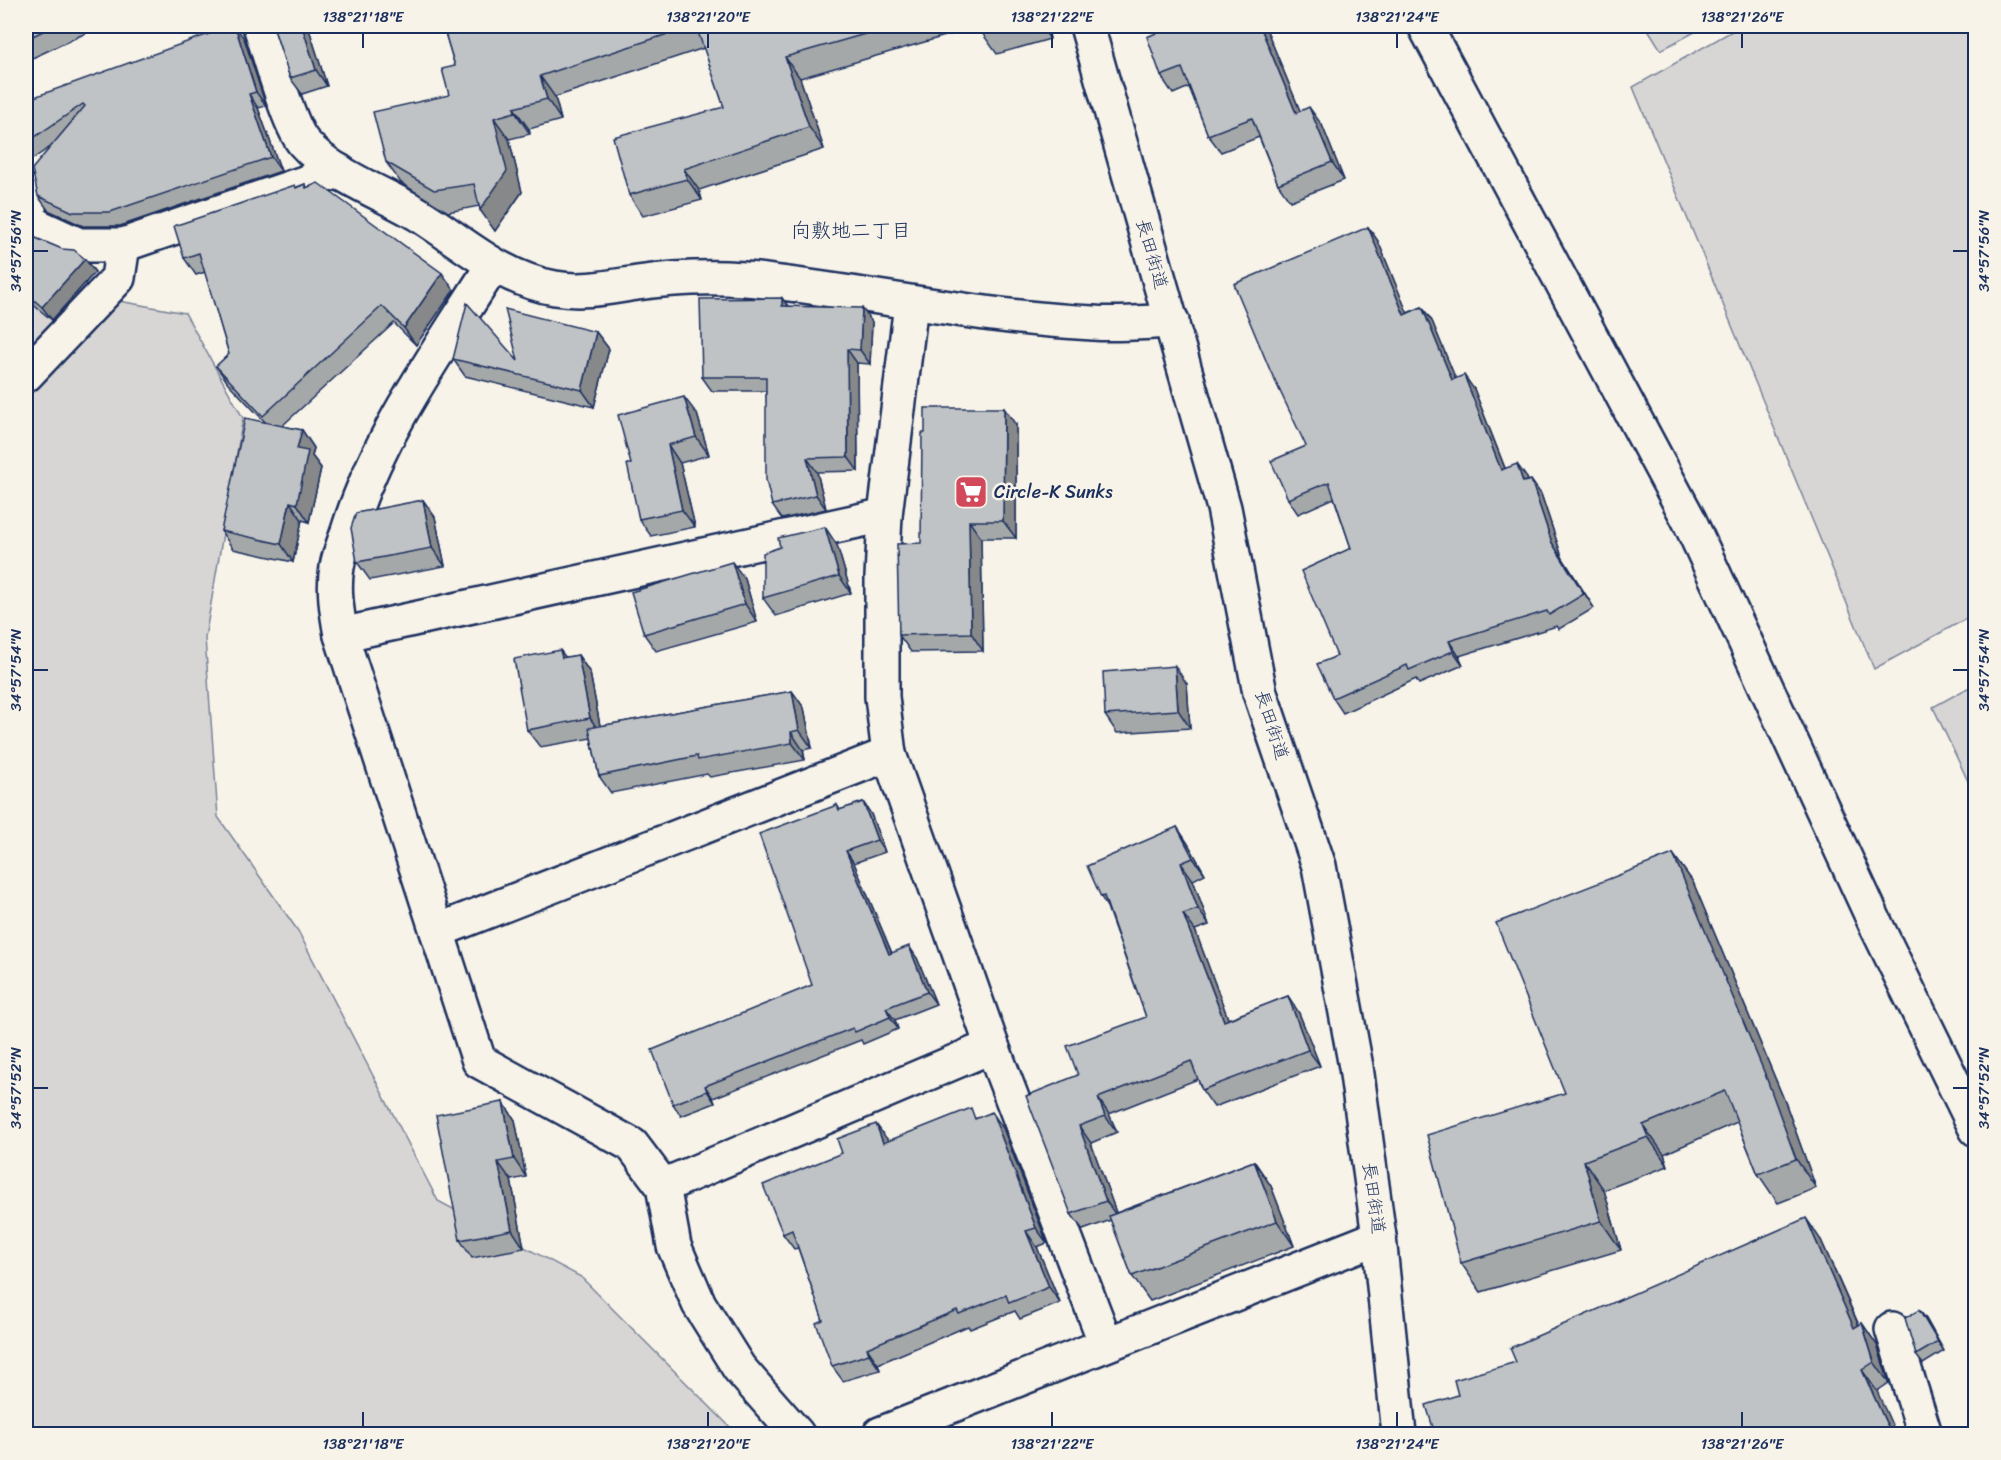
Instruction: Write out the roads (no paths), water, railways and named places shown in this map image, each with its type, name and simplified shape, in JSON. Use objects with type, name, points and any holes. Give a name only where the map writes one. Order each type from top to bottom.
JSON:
[{"type":"street","points":[[260,26],[286,103],[303,142],[339,171],[418,214],[493,266],[515,277],[555,288],[599,290],[638,283],[696,279],[769,281],[911,304],[1096,324],[1172,321]]},
{"type":"street","name":"長田街道","points":[[1087,26],[1224,508],[1260,693],[1319,866],[1356,1067],[1379,1237],[1399,1434]]},
{"type":"street","points":[[1425,26],[1689,520],[1872,917],[1976,1129]]},
{"type":"street","points":[[27,213],[79,245],[123,245],[339,171]]},
{"type":"street","points":[[26,375],[118,278],[123,245]]},
{"type":"street","points":[[493,266],[429,366],[381,449],[354,511],[337,567],[336,608],[341,635],[479,1061],[632,1144],[663,1186],[674,1246],[699,1304],[739,1368],[797,1434]]},
{"type":"street","points":[[911,304],[885,515],[882,698],[889,754],[992,1046],[1106,1344]]},
{"type":"street","points":[[341,635],[885,515]]},
{"type":"street","points":[[437,931],[889,754]]},
{"type":"street","points":[[663,1186],[992,1046]]},
{"type":"street","points":[[880,1434],[1379,1237]]},
{"type":"street","points":[[1892,1329],[1925,1434]]},
{"type":"place","name":"Circle-K Sunks","points":[[971,492]]},
{"type":"district","name":"向敷地二丁目","points":[[851,230]]}]
